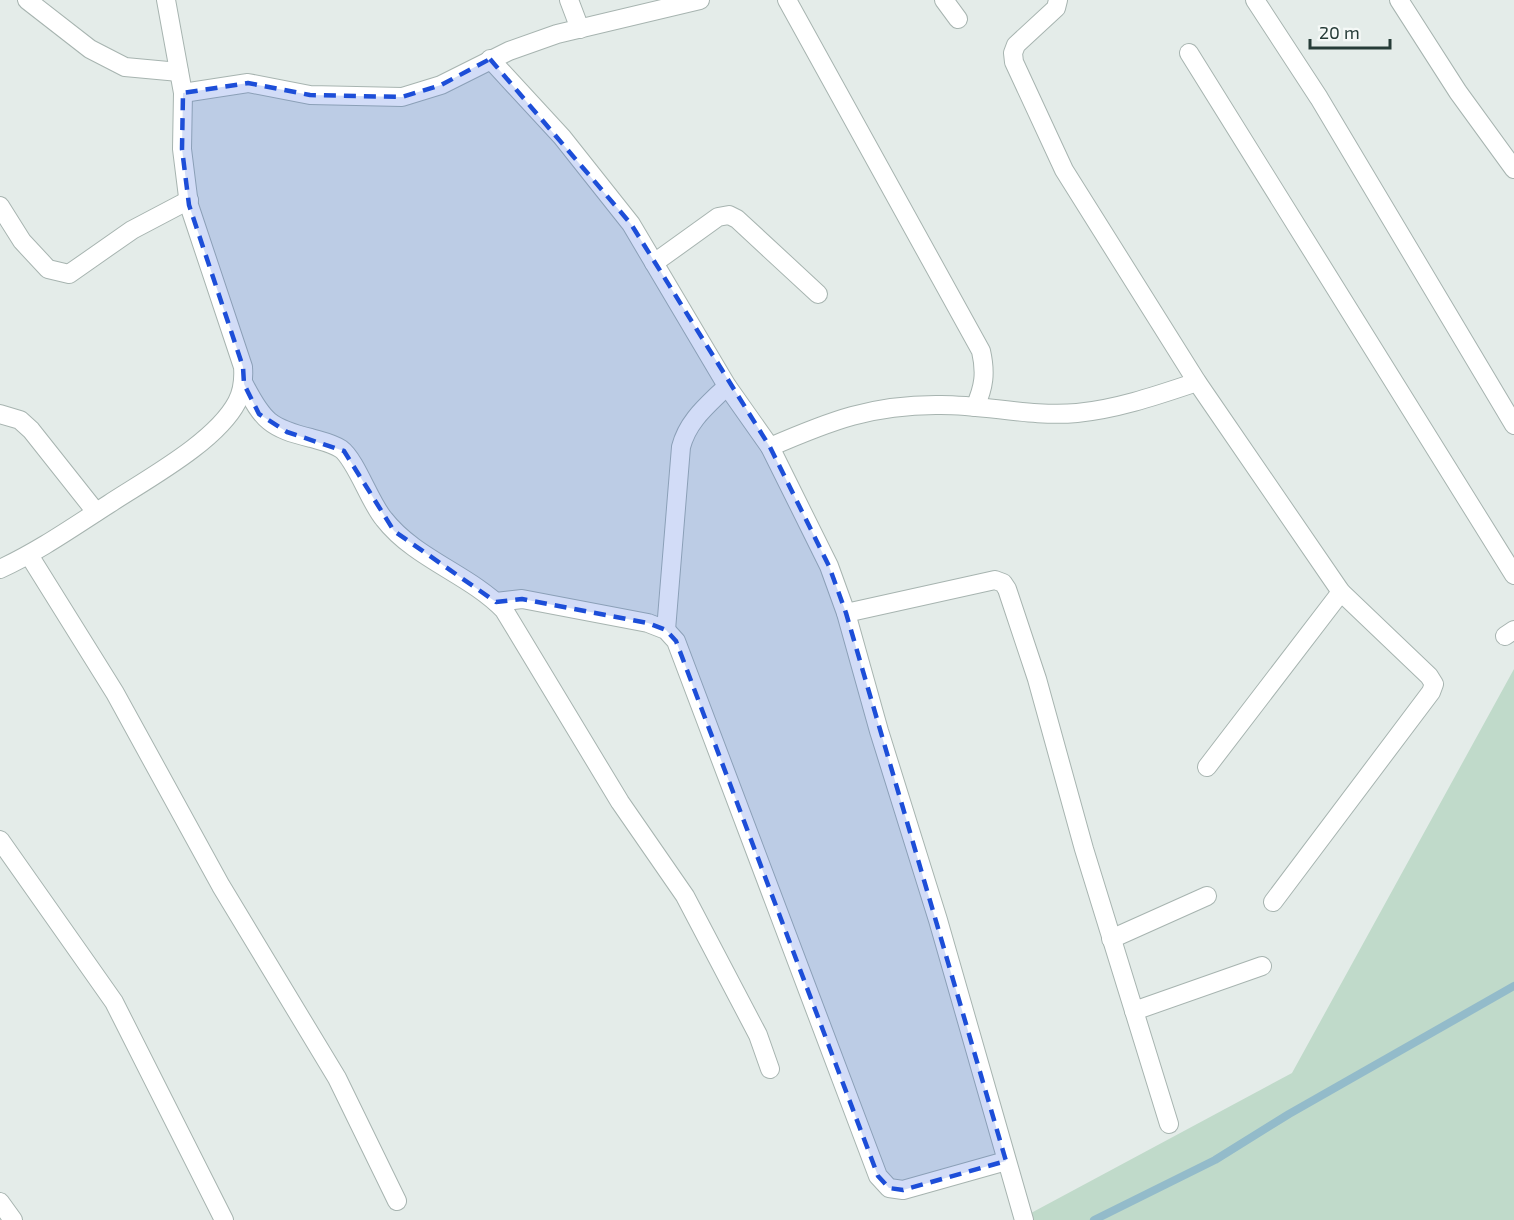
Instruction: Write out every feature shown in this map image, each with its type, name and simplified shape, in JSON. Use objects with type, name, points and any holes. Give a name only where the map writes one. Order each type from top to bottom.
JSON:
[{"type":"street","points":[[27,0],[90,49],[125,67],[180,72]]},
{"type":"street","points":[[166,0],[183,93],[182,149],[189,200],[243,367],[244,384],[259,414],[287,432],[326,442],[344,451],[382,518],[394,531],[496,602],[504,610],[620,802],[685,896],[758,1035],[770,1069]]},
{"type":"street","points":[[569,0],[580,29]]},
{"type":"street","points":[[183,93],[248,83],[310,95],[402,97],[441,85],[490,59],[557,34],[700,0]]},
{"type":"street","points":[[787,0],[981,351],[985,369],[984,388],[975,407]]},
{"type":"street","points":[[944,0],[958,19]]},
{"type":"street","points":[[1058,0],[1056,8],[1048,18],[1016,45],[1013,53],[1014,62],[1064,170],[1197,382],[1341,592],[1429,676],[1434,684],[1431,692],[1273,902]]},
{"type":"street","points":[[1255,0],[1319,98],[1514,425]]},
{"type":"street","points":[[1400,0],[1458,92],[1514,169]]},
{"type":"street","points":[[1189,53],[1514,575]]},
{"type":"street","points":[[490,59],[562,137],[631,224],[727,386],[770,447],[829,566],[846,613],[879,732],[938,920],[1024,1220]]},
{"type":"street","points":[[0,206],[22,241],[48,269],[69,274],[132,230],[189,200]]},
{"type":"street","points":[[654,263],[718,217],[729,215],[737,219],[818,294]]},
{"type":"street","points":[[770,447],[857,412],[897,405],[975,407],[1032,415],[1078,413],[1122,406],[1197,382]]},
{"type":"street","points":[[0,569],[29,555],[182,457],[213,431],[236,404],[244,384]]},
{"type":"street","points":[[666,630],[681,447],[685,432],[692,420],[727,386]]},
{"type":"street","points":[[0,414],[20,420],[31,430],[96,512]]},
{"type":"street","points":[[29,555],[115,693],[221,886],[337,1078],[397,1201]]},
{"type":"street","points":[[846,613],[995,580],[1003,583],[1008,589],[1037,679],[1168,1124]]},
{"type":"street","points":[[1207,767],[1341,592]]},
{"type":"street","points":[[496,602],[522,599],[648,623],[666,630],[676,642],[688,671],[740,815],[878,1176],[889,1188],[903,1190],[1006,1161]]},
{"type":"street","points":[[0,840],[114,1002],[224,1220]]},
{"type":"street","points":[[1112,939],[1207,896]]},
{"type":"street","points":[[1134,1011],[1262,966]]},
{"type":"street","points":[[0,1202],[13,1220]]},
{"type":"highlighted area","points":[[490,59],[631,224],[770,447],[829,566],[846,613],[1006,1161],[903,1190],[889,1188],[878,1176],[676,641],[666,630],[648,623],[522,599],[496,602],[394,531],[344,451],[287,432],[259,414],[244,384],[243,367],[189,205],[182,149],[183,93],[248,83],[310,95],[402,97],[441,85]]},
{"type":"green space","points":[[1514,669],[1514,1220],[1018,1220],[1292,1073]]},
{"type":"waterway","points":[[1094,1220],[1215,1160],[1289,1114],[1514,986]]}]
